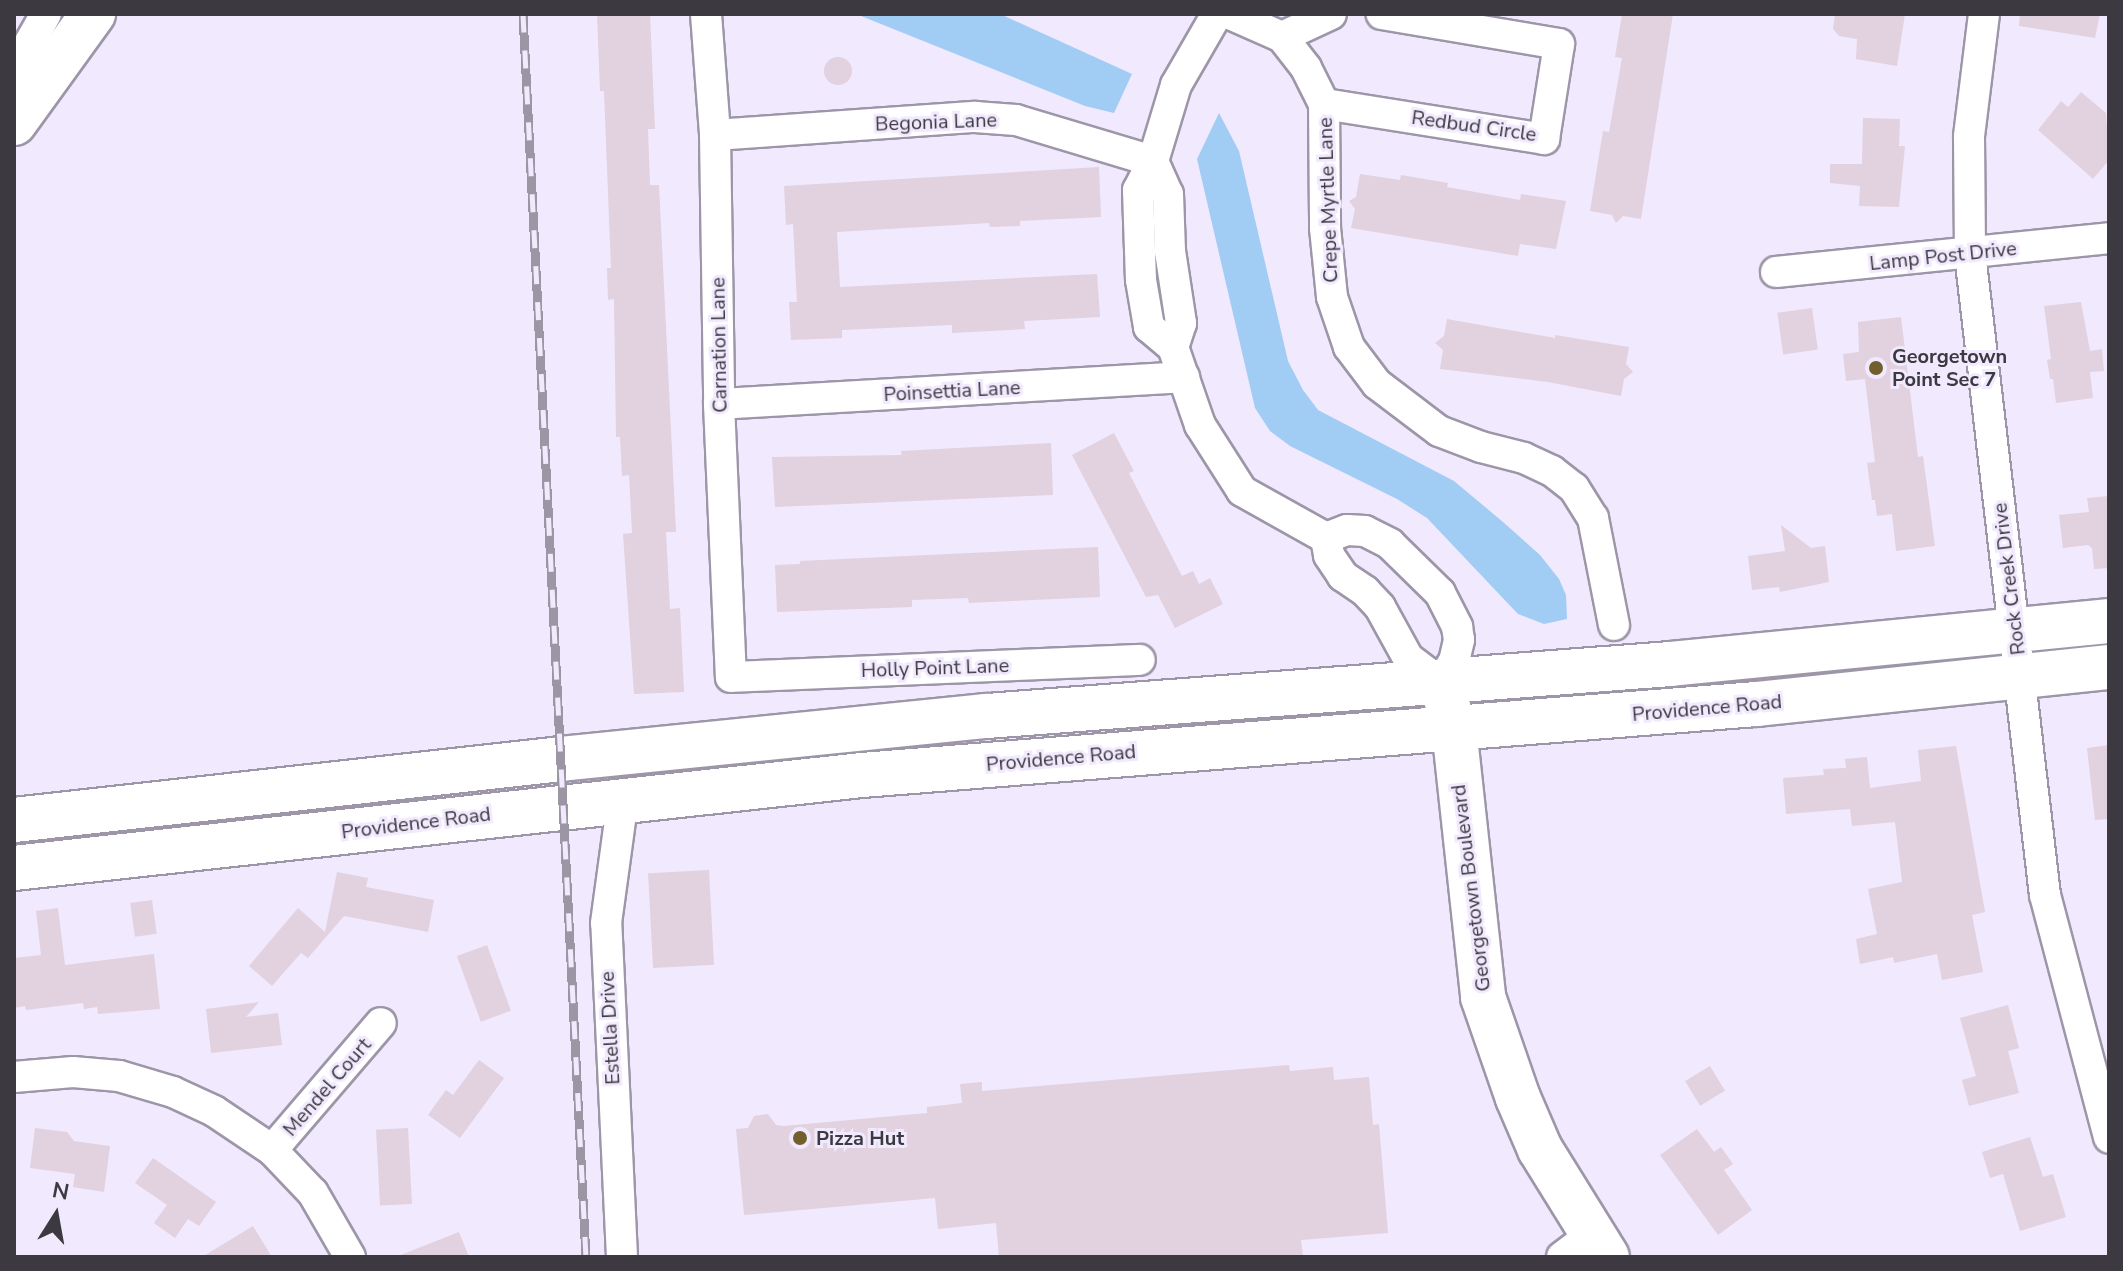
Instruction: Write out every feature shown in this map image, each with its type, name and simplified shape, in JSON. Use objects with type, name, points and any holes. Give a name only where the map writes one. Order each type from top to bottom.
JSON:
[{"type":"main road","points":[[14,123],[93,14]]},
{"type":"main road","points":[[14,820],[561,759],[972,718],[1441,683],[2109,621]]},
{"type":"main road","name":"Providence Road","points":[[14,868],[623,799],[1004,762],[1769,703],[2109,667]]},
{"type":"main road","name":"Georgetown Boulevard","points":[[1441,683],[1454,728],[1483,997],[1518,1098],[1587,1250]]},
{"type":"street","points":[[14,70],[46,14]]},
{"type":"street","name":"Carnation Lane","points":[[706,14],[715,135],[719,404],[731,677]]},
{"type":"street","points":[[1217,14],[1176,85],[1153,161],[1168,194],[1171,263],[1181,323],[1173,347],[1200,425],[1242,491],[1326,538]]},
{"type":"street","name":"Crepe Myrtle Lane","points":[[1230,14],[1282,37],[1306,68],[1324,104],[1325,228],[1331,284],[1349,347],[1377,384],[1439,431],[1481,447],[1524,458],[1552,471],[1574,488],[1593,518],[1614,625]]},
{"type":"street","points":[[1282,37],[1331,14]]},
{"type":"street","name":"Redbud Circle","points":[[1324,104],[1544,139],[1559,44],[1382,14]]},
{"type":"street","name":"Rock Creek Drive","points":[[1984,14],[1969,137],[1970,254],[2045,895],[2109,1138]]},
{"type":"street","name":"Begonia Lane","points":[[715,135],[975,117],[1016,120],[1153,161]]},
{"type":"street","name":"Lamp Post Drive","points":[[1776,272],[2109,238]]},
{"type":"street","name":"Poinsettia Lane","points":[[719,404],[1184,377]]},
{"type":"street","points":[[1347,530],[1365,531],[1390,544],[1440,593],[1457,627],[1459,640],[1454,661],[1441,683],[1408,658],[1380,607],[1365,591],[1343,576],[1329,555],[1326,538],[1347,530]]},
{"type":"street","name":"Holly Point Lane","points":[[731,677],[1140,660]]},
{"type":"street","name":"Estella Drive","points":[[622,1257],[606,923],[623,799]]},
{"type":"street","name":"Mendel Court","points":[[272,1150],[381,1023]]},
{"type":"street","points":[[14,1077],[73,1072],[119,1076],[173,1092],[214,1111],[272,1150],[313,1193],[350,1257]]},
{"type":"water","points":[[856,14],[1000,14],[1132,74],[1114,113],[1085,106]]},
{"type":"water","points":[[1219,113],[1239,151],[1288,361],[1303,390],[1318,410],[1454,481],[1503,522],[1540,555],[1559,579],[1566,595],[1567,619],[1544,624],[1518,614],[1427,518],[1397,499],[1290,446],[1270,431],[1255,408],[1197,159]]},
{"type":"building","points":[[597,14],[650,14],[655,129],[648,129],[650,185],[659,185],[676,532],[666,532],[670,609],[680,608],[684,692],[634,694],[623,534],[632,533],[629,475],[622,476],[620,437],[616,437],[614,299],[608,300],[607,268],[611,268],[604,91],[600,91]]},
{"type":"building","points":[[1622,14],[1673,14],[1641,219],[1623,216],[1616,223],[1612,215],[1590,211],[1603,131],[1609,132],[1622,58],[1615,57]]},
{"type":"building","points":[[1835,14],[1905,14],[1897,66],[1856,59],[1857,39],[1839,36],[1833,29]]},
{"type":"building","points":[[2020,14],[2100,14],[2095,38],[2019,26]]},
{"type":"building","points":[[838,57],[848,61],[852,71],[848,81],[838,85],[828,81],[824,71],[828,61]]},
{"type":"building","points":[[2081,92],[2106,113],[2109,160],[2093,179],[2038,130],[2061,101],[2068,107]]},
{"type":"building","points":[[1863,118],[1900,119],[1899,146],[1905,146],[1899,207],[1859,206],[1860,186],[1830,183],[1830,164],[1862,164]]},
{"type":"building","points":[[1099,167],[1101,217],[1020,221],[1020,226],[990,227],[989,223],[837,232],[840,287],[1097,274],[1100,317],[1024,321],[1025,329],[952,333],[952,325],[842,330],[842,338],[791,340],[789,302],[797,302],[793,224],[786,225],[784,186]]},
{"type":"building","points":[[1360,174],[1400,180],[1401,175],[1520,200],[1521,194],[1566,201],[1556,249],[1520,244],[1518,256],[1351,228],[1355,209],[1349,201],[1356,197]]},
{"type":"building","points":[[2081,302],[2090,351],[2102,349],[2104,371],[2090,372],[2093,398],[2056,403],[2047,360],[2051,359],[2044,306]]},
{"type":"building","points":[[1812,308],[1818,350],[1783,354],[1777,313]]},
{"type":"building","points":[[1901,317],[1918,457],[1923,456],[1935,546],[1896,551],[1892,514],[1877,516],[1875,500],[1872,500],[1867,463],[1875,462],[1865,379],[1846,381],[1843,354],[1859,352],[1858,322]]},
{"type":"building","points":[[1447,319],[1629,347],[1626,364],[1633,372],[1624,379],[1621,396],[1548,382],[1440,369],[1443,350],[1435,343],[1444,336]]},
{"type":"building","points":[[1114,433],[1134,471],[1129,473],[1182,576],[1193,571],[1199,584],[1210,578],[1223,604],[1175,628],[1158,595],[1146,597],[1072,455]]},
{"type":"building","points":[[1051,443],[1053,495],[775,507],[772,457],[902,455],[901,451]]},
{"type":"building","points":[[2109,496],[2109,568],[2094,569],[2092,548],[2088,545],[2063,548],[2059,515],[2089,512],[2087,498]]},
{"type":"building","points":[[1781,525],[1811,548],[1825,546],[1829,582],[1780,592],[1779,587],[1752,590],[1748,556],[1785,551]]},
{"type":"building","points":[[1098,547],[1100,597],[969,603],[968,598],[912,600],[912,607],[777,612],[775,565],[800,564],[800,561]]},
{"type":"building","points":[[2109,745],[2109,819],[2095,820],[2087,748]]},
{"type":"building","points":[[1956,746],[1985,912],[1972,915],[1983,972],[1942,980],[1937,954],[1894,963],[1893,957],[1860,964],[1856,939],[1877,934],[1868,889],[1902,882],[1895,822],[1852,826],[1850,809],[1786,814],[1783,778],[1824,775],[1823,769],[1846,768],[1845,759],[1867,757],[1870,788],[1921,781],[1918,750]]},
{"type":"building","points":[[709,870],[714,965],[653,968],[648,873]]},
{"type":"building","points":[[337,872],[368,878],[366,887],[434,900],[428,932],[344,916],[308,958],[301,953],[272,986],[249,966],[298,908],[325,932]]},
{"type":"building","points":[[152,900],[157,934],[135,937],[130,903]]},
{"type":"building","points":[[58,908],[65,965],[154,954],[160,1009],[98,1014],[97,1007],[84,1009],[83,1003],[26,1010],[25,1006],[14,1008],[14,958],[41,955],[36,911]]},
{"type":"building","points":[[487,945],[511,1011],[481,1022],[457,956]]},
{"type":"building","points":[[259,1002],[246,1017],[278,1013],[282,1045],[211,1053],[206,1009]]},
{"type":"building","points":[[2008,1005],[2019,1048],[2008,1051],[2019,1093],[1969,1106],[1962,1080],[1976,1076],[1960,1018]]},
{"type":"building","points":[[479,1060],[504,1078],[460,1138],[428,1115],[446,1090],[453,1095]]},
{"type":"building","points":[[1289,1065],[1290,1071],[1333,1067],[1334,1080],[1369,1077],[1373,1125],[1379,1124],[1388,1233],[1301,1240],[1303,1257],[999,1257],[996,1223],[938,1229],[935,1198],[744,1215],[736,1129],[748,1128],[754,1116],[768,1114],[776,1125],[784,1126],[927,1113],[927,1107],[962,1103],[960,1084],[982,1082],[982,1091]]},
{"type":"building","points":[[1710,1066],[1725,1091],[1700,1106],[1685,1081]]},
{"type":"building","points":[[35,1128],[67,1132],[74,1141],[110,1146],[104,1192],[73,1187],[75,1174],[30,1168]]},
{"type":"building","points":[[408,1128],[412,1204],[380,1206],[376,1130]]},
{"type":"building","points":[[1697,1129],[1714,1152],[1721,1147],[1733,1164],[1724,1170],[1752,1210],[1718,1235],[1660,1155]]},
{"type":"building","points":[[2030,1137],[2043,1177],[2053,1174],[2066,1217],[2020,1231],[2003,1174],[1990,1178],[1982,1152]]},
{"type":"building","points":[[153,1158],[216,1202],[199,1226],[188,1219],[175,1238],[154,1223],[167,1205],[135,1183]]},
{"type":"building","points":[[253,1226],[272,1257],[202,1257]]},
{"type":"building","points":[[459,1232],[469,1257],[398,1257],[398,1256]]},
{"type":"railway","points":[[523,14],[586,1257]]},
{"type":"place","name":"Georgetown Point Sec 7","points":[[1876,368]]},
{"type":"place","name":"Pizza Hut","points":[[800,1138]]}]
